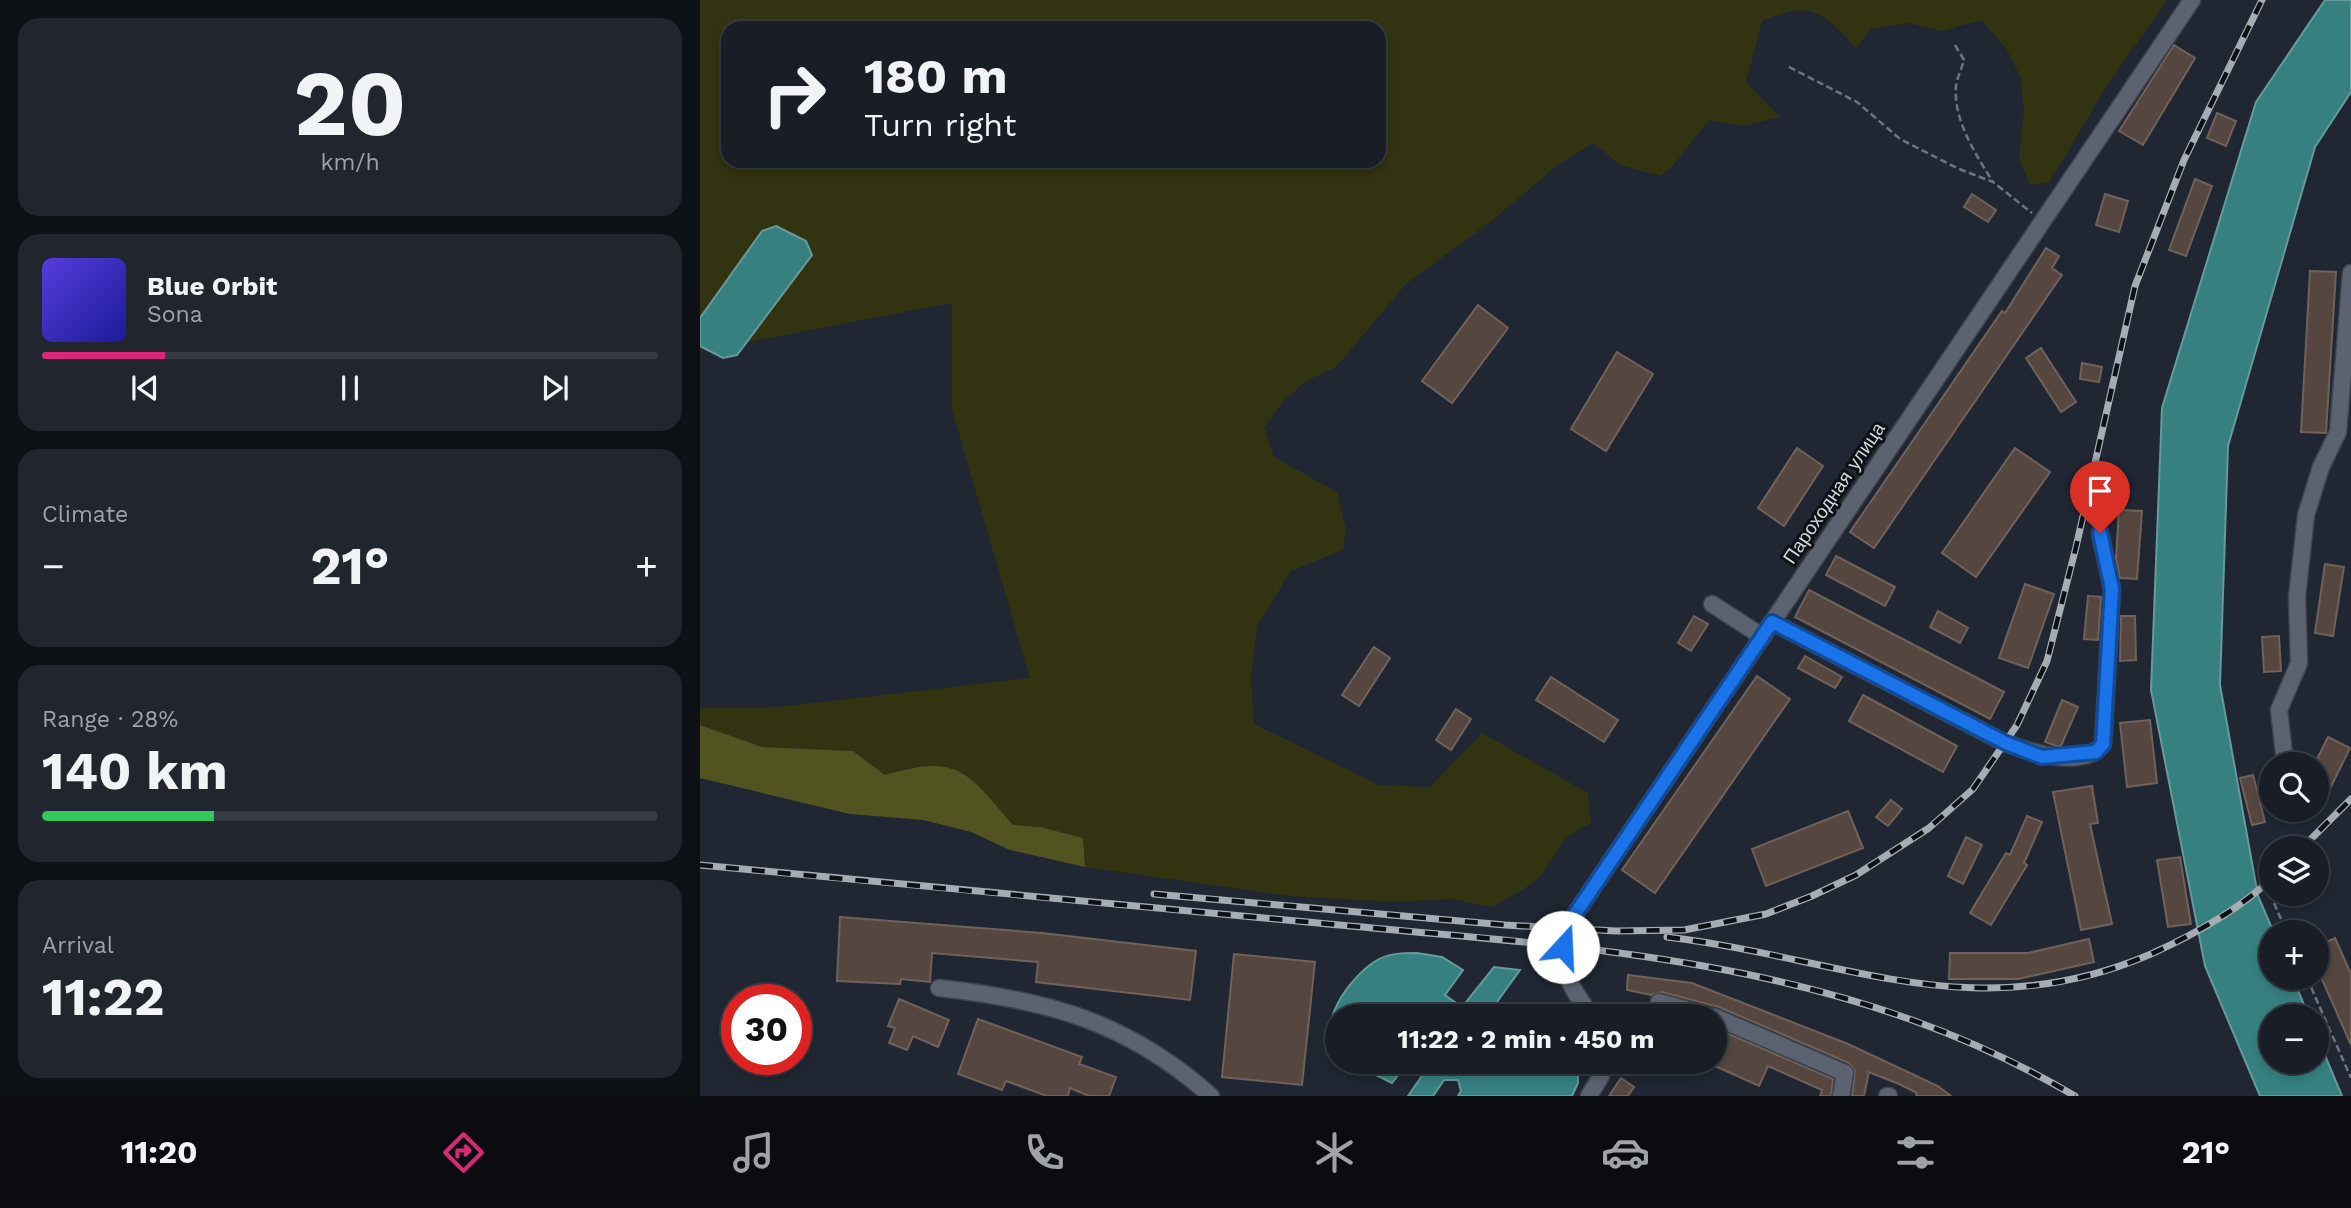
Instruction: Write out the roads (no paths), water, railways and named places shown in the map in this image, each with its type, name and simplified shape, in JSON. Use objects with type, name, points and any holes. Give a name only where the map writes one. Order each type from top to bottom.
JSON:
[{"type":"street","name":"Пароходная улица","points":[[1583,1004],[1572,988],[1562,963],[1565,929],[2192,0]]},
{"type":"street","points":[[2285,752],[2280,710],[2300,663],[2297,597],[2306,515],[2320,467],[2338,432],[2351,273]]},
{"type":"street","points":[[1772,622],[2006,743],[2042,757],[2088,755],[2096,752],[2103,744],[2112,589],[2100,533]]},
{"type":"street","points":[[1712,604],[1763,637]]},
{"type":"street","points":[[939,988],[1006,996],[1095,1021],[1165,1057],[1212,1096]]},
{"type":"street","points":[[1659,1002],[1666,1004]]},
{"type":"street","points":[[1727,1023],[1845,1073],[1841,1096]]},
{"type":"street","points":[[1589,1096],[1601,1074]]},
{"type":"railway","points":[[1154,894],[1505,925],[1616,931],[1684,930],[1766,914],[1812,896],[1856,875],[1929,828],[1973,789],[2017,725],[2047,661],[2076,547],[2135,286],[2184,160],[2262,0]]},
{"type":"railway","points":[[2314,836],[2351,799]]},
{"type":"railway","points":[[700,865],[1515,941],[1612,952],[1707,967],[1802,987],[1894,1014],[1986,1050],[2075,1096]]},
{"type":"railway","points":[[1667,937],[1909,982],[1966,988],[2025,986],[2087,976],[2151,954],[2214,921],[2259,889]]}]
